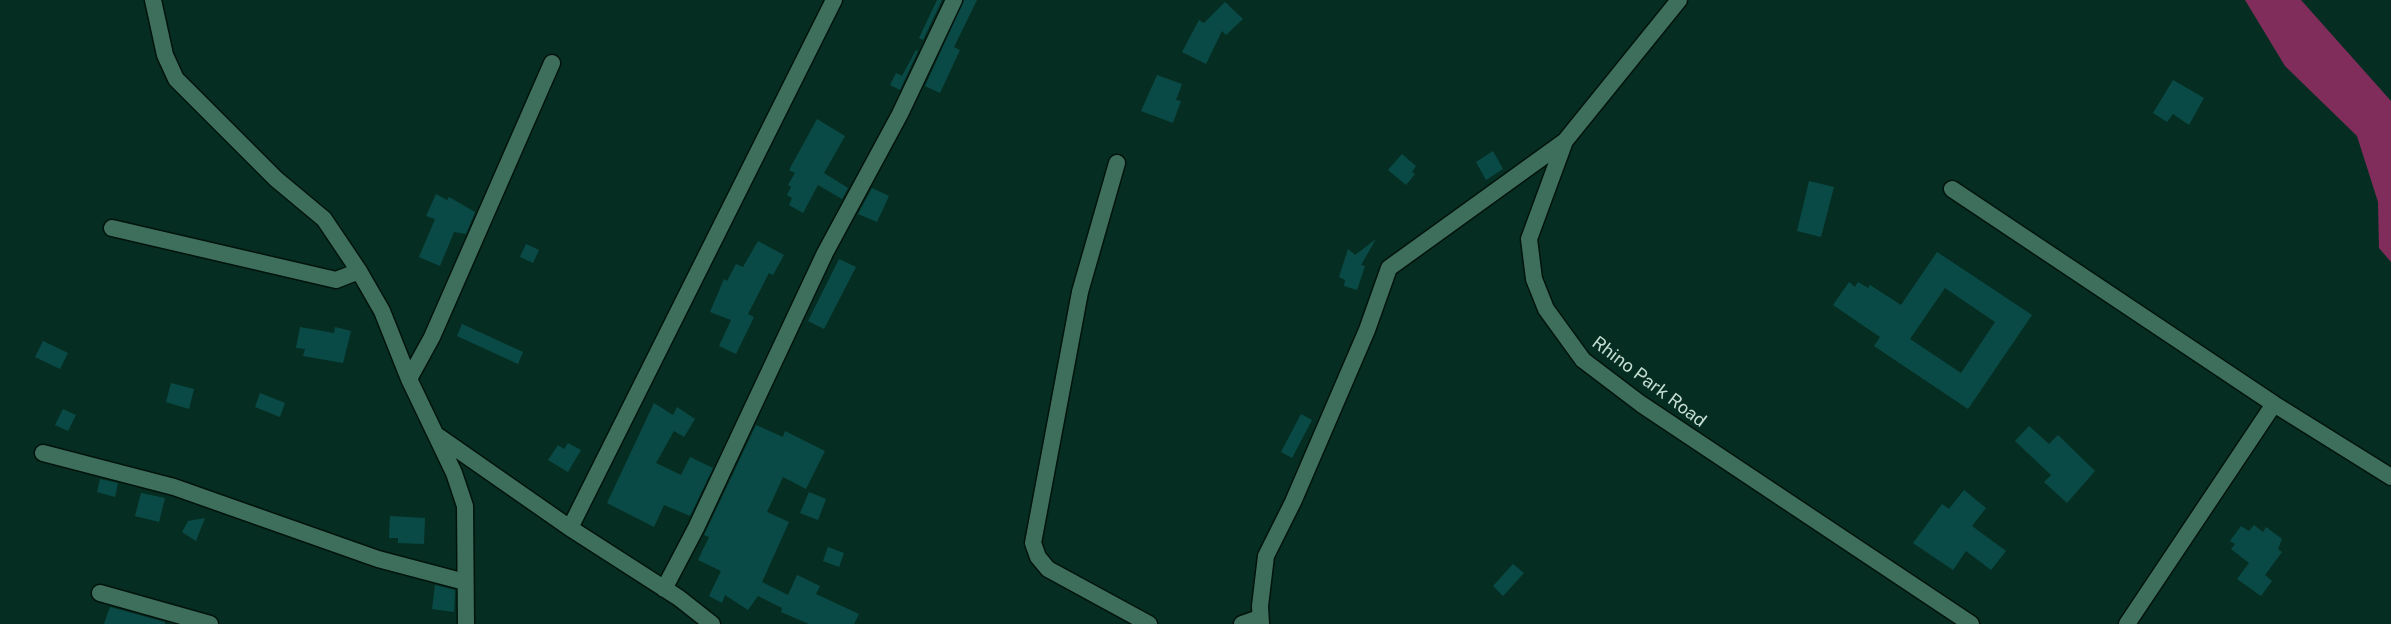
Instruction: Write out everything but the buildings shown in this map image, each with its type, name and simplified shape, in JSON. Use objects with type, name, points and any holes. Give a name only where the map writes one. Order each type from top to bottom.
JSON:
[{"type":"street","points":[[153,0],[165,55],[176,79],[276,179],[324,219],[382,311],[409,379],[438,436],[465,506],[466,624]]},
{"type":"street","points":[[570,528],[834,0]]},
{"type":"street","points":[[664,589],[696,528],[825,253],[900,114],[954,0]]},
{"type":"street","name":"Rhino Park Road","points":[[1679,0],[1565,141],[1529,239],[1530,260],[1546,309],[1583,360],[1641,404],[1972,624]]},
{"type":"street","points":[[409,379],[432,337],[552,63]]},
{"type":"street","points":[[1241,624],[1260,621],[1266,555],[1367,330],[1389,268],[1565,141]]},
{"type":"street","points":[[1117,163],[1080,292],[1033,543],[1038,557],[1048,569],[1149,624]]},
{"type":"street","points":[[1952,189],[2274,404],[2391,477]]},
{"type":"street","points":[[112,228],[336,280],[359,271]]},
{"type":"street","points":[[2127,624],[2274,404]]},
{"type":"street","points":[[438,436],[570,528],[664,589],[709,623]]},
{"type":"street","points":[[43,453],[174,487],[378,559],[465,583]]},
{"type":"street","points":[[100,593],[210,624]]},
{"type":"shaded area","points":[[2245,0],[2301,0],[2391,101],[2391,262],[2379,248],[2378,202],[2357,136],[2285,66]]}]
